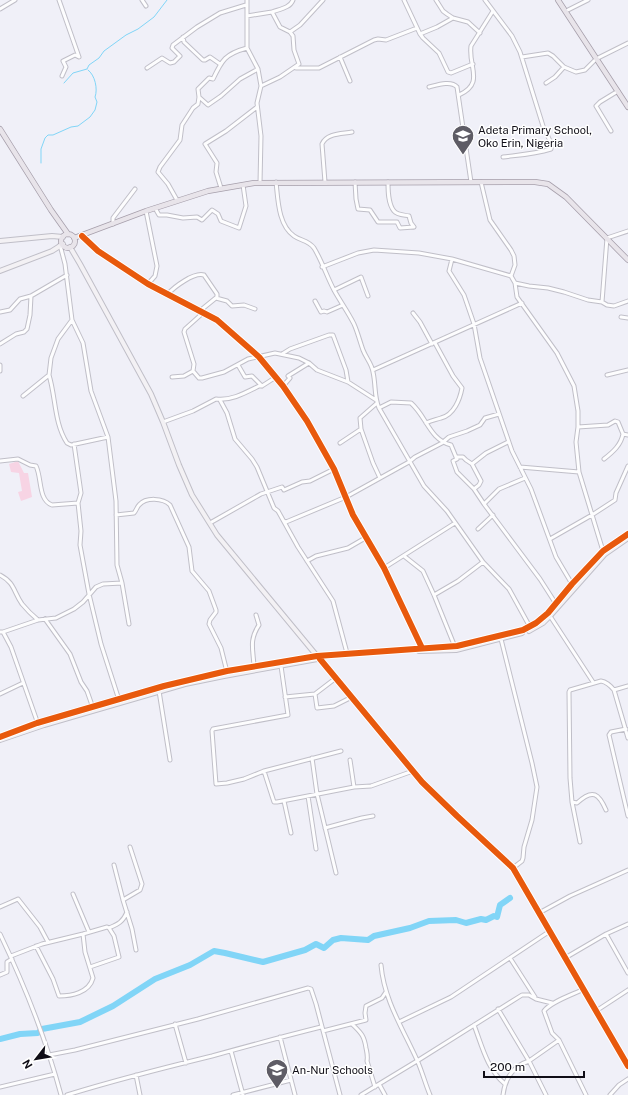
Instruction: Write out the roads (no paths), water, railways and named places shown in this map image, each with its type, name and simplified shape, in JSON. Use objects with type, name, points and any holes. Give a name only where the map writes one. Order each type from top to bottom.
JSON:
[{"type":"main road","points":[[558,0],[628,107]]},
{"type":"main road","points":[[0,128],[57,220],[65,236]]},
{"type":"main road","points":[[74,238],[177,200],[221,188],[243,184],[276,182],[535,182],[548,184],[566,197],[628,260]]},
{"type":"main road","points":[[70,234],[74,238],[74,245],[66,247],[62,245],[62,239],[65,236],[70,234]]},
{"type":"street","points":[[0,9],[14,0]]},
{"type":"street","points":[[59,0],[79,56],[75,55],[63,61],[66,67],[62,76]]},
{"type":"street","points":[[142,0],[146,6]]},
{"type":"street","points":[[247,0],[247,48],[258,69],[261,86],[257,107],[261,136],[260,183]]},
{"type":"street","points":[[247,16],[272,12],[285,8],[291,4],[293,0]]},
{"type":"street","points":[[290,32],[300,25],[323,0]]},
{"type":"street","points":[[404,0],[420,34],[439,53],[448,72],[451,74],[473,64]]},
{"type":"street","points":[[436,0],[443,11],[453,18],[468,22],[480,33]]},
{"type":"street","points":[[485,0],[512,36],[522,57],[551,149],[527,155],[503,157]]},
{"type":"street","points":[[566,11],[588,0]]},
{"type":"street","points":[[147,68],[162,58],[170,63],[174,62],[180,56],[172,48],[172,46],[183,37],[220,13],[246,5]]},
{"type":"street","points":[[459,95],[470,88],[474,83],[473,64],[470,52],[471,46],[493,11]]},
{"type":"street","points":[[272,12],[280,27],[290,32],[293,36],[294,50],[299,64],[296,68]]},
{"type":"street","points":[[420,34],[453,18]]},
{"type":"street","points":[[261,86],[296,68],[318,68],[374,40],[386,40],[418,28]]},
{"type":"street","points":[[183,37],[184,42],[203,60],[210,57],[220,64]]},
{"type":"street","points":[[522,57],[548,54],[553,56],[564,67],[576,72],[585,70],[596,58],[628,43]]},
{"type":"street","points":[[177,200],[168,184],[158,172],[160,167],[180,140],[182,125],[193,108],[198,104],[198,89],[209,78],[213,79],[222,61],[237,51],[247,48]]},
{"type":"street","points":[[340,57],[350,81]]},
{"type":"street","points":[[546,83],[555,78],[564,67]]},
{"type":"street","points":[[199,97],[208,105],[221,96],[240,79],[258,69]]},
{"type":"street","points":[[429,87],[451,83],[455,84],[457,87],[471,182]]},
{"type":"street","points":[[611,131],[596,106],[600,102],[618,92]]},
{"type":"street","points":[[221,188],[216,172],[217,163],[205,144],[226,131],[257,107]]},
{"type":"street","points":[[325,182],[322,144],[324,140],[328,136],[352,132]]},
{"type":"street","points":[[276,182],[281,216],[286,226],[295,237],[309,242],[314,249],[334,290],[354,324],[363,351],[373,370],[376,402],[409,462],[424,486],[447,511],[483,562],[510,589],[530,627]]},
{"type":"street","points":[[355,182],[358,209],[370,210],[378,222],[397,222],[400,228],[414,227],[409,216],[395,213],[393,211],[388,194],[388,182]]},
{"type":"street","points":[[481,182],[490,220],[514,256],[515,265],[511,276]]},
{"type":"street","points":[[155,208],[159,215],[183,218],[197,217],[202,220],[212,210],[218,214],[222,221],[239,228],[246,206],[243,184]]},
{"type":"street","points":[[113,224],[113,218],[135,189]]},
{"type":"street","points":[[146,211],[157,266],[155,276],[148,284]]},
{"type":"street","points":[[602,302],[607,238],[628,230]]},
{"type":"street","points":[[0,241],[65,236]]},
{"type":"street","points":[[82,236],[98,251],[148,284],[202,311],[226,327],[259,357],[276,377],[307,421],[334,469],[354,515],[384,568],[422,648]]},
{"type":"street","points":[[0,271],[52,251],[62,245],[72,320],[83,343],[91,391],[108,436],[116,501],[117,565],[122,582],[129,624]]},
{"type":"street","points":[[70,247],[151,394],[192,495],[217,535],[422,782],[514,868],[628,1066]]},
{"type":"street","points":[[322,267],[358,253],[374,250],[419,253],[452,259],[511,276],[515,283],[516,293],[557,353],[574,386],[578,410],[576,442],[579,472],[603,551]]},
{"type":"street","points":[[452,259],[449,271],[464,294],[474,324],[480,358],[508,442],[536,501],[556,557],[572,584]]},
{"type":"street","points":[[168,294],[177,285],[201,274],[204,275],[217,294],[216,298],[185,329],[184,332],[194,364],[193,372]]},
{"type":"street","points":[[0,312],[10,310],[20,299],[31,296],[67,275]]},
{"type":"street","points":[[334,290],[361,277],[368,296]]},
{"type":"street","points":[[515,283],[558,291],[588,300],[602,302],[607,305],[614,306],[628,301]]},
{"type":"street","points":[[0,344],[27,329],[31,296]]},
{"type":"street","points":[[216,298],[227,301],[232,306],[244,305],[255,309]]},
{"type":"street","points":[[315,301],[321,312],[327,312],[343,305]]},
{"type":"street","points":[[373,370],[522,303]]},
{"type":"street","points":[[413,313],[462,388],[461,395],[454,410],[442,418],[426,423]]},
{"type":"street","points":[[620,317],[628,318]]},
{"type":"street","points":[[72,320],[58,339],[51,358],[50,375],[54,407],[62,434],[67,443],[71,445],[108,436]]},
{"type":"street","points":[[282,354],[290,349],[333,335],[346,370],[348,382]]},
{"type":"street","points":[[193,372],[199,378],[202,378],[224,372],[248,359],[274,353],[282,354],[299,358],[309,363],[317,370],[348,382],[376,402]]},
{"type":"street","points":[[283,386],[290,378],[288,376],[309,363]]},
{"type":"street","points":[[0,365],[0,371]]},
{"type":"street","points":[[238,365],[245,376],[252,376],[262,386]]},
{"type":"street","points":[[607,375],[628,370]]},
{"type":"street","points":[[172,377],[184,376],[193,372]]},
{"type":"street","points":[[23,396],[50,375]]},
{"type":"street","points":[[163,422],[193,411],[216,399],[228,399],[262,386],[276,377]]},
{"type":"street","points":[[220,400],[227,413],[235,439],[252,458],[274,508],[278,511],[307,561],[333,601],[347,653]]},
{"type":"street","points":[[376,402],[360,418],[361,429],[380,478]]},
{"type":"street","points":[[379,408],[391,402],[411,403],[433,434],[442,442],[451,444],[457,459],[454,461],[457,472],[474,489],[540,579],[556,604]]},
{"type":"street","points":[[284,522],[301,517],[346,497],[409,462],[449,437],[480,425],[485,418],[499,414]]},
{"type":"street","points":[[578,427],[608,425],[615,421],[618,422],[623,434],[622,440],[618,447],[604,459]]},
{"type":"street","points":[[340,443],[361,429]]},
{"type":"street","points":[[623,434],[628,435]]},
{"type":"street","points":[[472,464],[486,453],[508,442]]},
{"type":"street","points":[[74,444],[81,493],[78,503],[80,545],[89,594],[101,644],[119,700]]},
{"type":"street","points":[[456,457],[463,457],[472,464],[481,481],[480,485],[474,489]]},
{"type":"street","points":[[0,460],[18,459],[30,465],[36,466],[39,471],[44,497],[49,504],[78,503]]},
{"type":"street","points":[[550,539],[592,516],[615,500],[616,493],[628,466]]},
{"type":"street","points":[[520,468],[579,472]]},
{"type":"street","points":[[210,523],[266,492],[282,487],[284,490],[310,481],[334,469]]},
{"type":"street","points":[[484,504],[499,489],[525,478]]},
{"type":"street","points":[[116,515],[134,514],[139,505],[148,500],[164,501],[170,505],[189,547],[192,570],[209,591],[216,610],[209,624],[221,648],[228,673]]},
{"type":"street","points":[[478,529],[493,515]]},
{"type":"street","points":[[384,568],[455,522]]},
{"type":"street","points":[[0,738],[164,686],[228,673],[282,666],[319,657],[406,651],[422,648],[455,647],[500,639],[532,629],[543,623],[550,616],[603,551],[628,534]]},
{"type":"street","points":[[307,561],[316,556],[348,548],[367,537]]},
{"type":"street","points":[[38,725],[254,666],[347,653],[452,651],[523,630],[530,627],[548,613],[572,584],[581,578],[606,554],[628,538]]},
{"type":"street","points":[[404,556],[423,571],[455,647]]},
{"type":"street","points":[[434,595],[483,562]]},
{"type":"street","points":[[0,575],[12,583],[22,603],[38,620]]},
{"type":"street","points":[[38,725],[11,647],[2,632],[38,620],[56,618],[70,612],[83,602],[96,587],[103,584],[122,582]]},
{"type":"street","points":[[254,666],[252,641],[253,633],[259,625],[256,614]]},
{"type":"street","points":[[550,616],[593,682]]},
{"type":"street","points":[[45,619],[70,654],[93,708]]},
{"type":"street","points":[[500,639],[537,787],[532,820],[524,847],[523,858],[522,861],[514,868]]},
{"type":"street","points":[[282,666],[288,715],[213,729],[216,784],[244,779],[264,771],[342,751]]},
{"type":"street","points":[[285,697],[315,694],[336,678]]},
{"type":"street","points":[[580,842],[572,802],[570,778],[569,692],[572,689],[593,682],[606,682],[614,690],[628,738]]},
{"type":"street","points":[[0,694],[23,684]]},
{"type":"street","points":[[614,690],[628,686]]},
{"type":"street","points":[[159,691],[170,760]]},
{"type":"street","points":[[315,694],[317,708],[334,706],[352,696]]},
{"type":"street","points":[[626,729],[611,732],[609,735],[628,816]]},
{"type":"street","points":[[312,758],[317,794],[336,872]]},
{"type":"street","points":[[350,760],[354,788]]},
{"type":"street","points":[[264,771],[274,802],[371,786],[413,771]]},
{"type":"street","points":[[572,802],[578,803],[588,795],[596,795],[601,799],[606,810]]},
{"type":"street","points":[[308,796],[316,849]]},
{"type":"street","points":[[284,801],[291,833]]},
{"type":"street","points":[[325,828],[373,816]]},
{"type":"street","points":[[123,900],[142,888],[130,847]]},
{"type":"street","points":[[114,865],[132,929],[136,950]]},
{"type":"street","points":[[539,913],[570,896],[628,870]]},
{"type":"street","points":[[73,894],[89,932]]},
{"type":"street","points":[[0,907],[18,899],[40,927],[48,942]]},
{"type":"street","points":[[0,975],[7,972],[7,962],[36,946],[120,924],[127,912]]},
{"type":"street","points":[[565,958],[606,934],[628,924]]},
{"type":"street","points":[[90,967],[119,957],[114,936],[109,928]]},
{"type":"street","points":[[399,1022],[451,997],[550,931]]},
{"type":"street","points":[[0,934],[33,1008],[61,1095]]},
{"type":"street","points":[[36,946],[53,979],[59,996],[86,990],[91,984],[93,978],[85,952],[83,934]]},
{"type":"street","points":[[606,934],[628,973]]},
{"type":"street","points":[[510,958],[536,999]]},
{"type":"street","points":[[381,965],[382,977],[390,1006],[417,1061],[430,1095]]},
{"type":"street","points":[[49,1055],[75,1050],[223,1012],[308,988],[312,992],[340,1095]]},
{"type":"street","points":[[584,989],[568,998],[552,1003],[544,1009],[544,1012],[552,1033],[559,1040],[586,1095]]},
{"type":"street","points":[[596,1011],[628,990]]},
{"type":"street","points":[[67,1095],[280,1037],[352,1024],[366,1020],[366,1006],[382,998],[386,992]]},
{"type":"street","points":[[361,1095],[526,994],[536,999],[552,1003]]},
{"type":"street","points":[[498,1010],[529,1061],[546,1095]]},
{"type":"street","points":[[175,1024],[186,1062]]},
{"type":"street","points":[[352,1024],[366,1040],[367,1061],[375,1086]]},
{"type":"street","points":[[474,1025],[490,1067],[495,1075],[504,1084]]},
{"type":"street","points":[[280,1037],[295,1095]]},
{"type":"street","points":[[503,1095],[504,1084],[508,1076],[524,1063],[559,1040]]},
{"type":"street","points":[[232,1051],[243,1094]]},
{"type":"street","points":[[0,1087],[55,1074]]},
{"type":"street","points":[[136,1075],[140,1095]]},
{"type":"street","points":[[610,1095],[619,1085],[628,1079]]},
{"type":"street","points":[[233,1095],[243,1094],[291,1080]]},
{"type":"street","points":[[380,1084],[385,1095]]},
{"type":"waterway","points":[[64,83],[73,73],[87,69],[89,65],[99,58],[104,51],[154,17],[167,0]]},
{"type":"waterway","points":[[41,163],[41,149],[45,138],[48,135],[53,135],[71,127],[78,126],[90,117],[95,110],[97,102],[95,97],[96,86],[94,79],[88,70]]},
{"type":"waterway","points":[[0,1039],[20,1034],[38,1033],[42,1029],[80,1022],[113,1006],[155,979],[190,965],[214,951],[263,962],[305,950],[316,944],[324,948],[333,940],[341,938],[368,940],[374,936],[410,928],[429,921],[456,920],[466,923],[481,919],[486,920],[494,916],[497,917],[500,905],[510,898]]},
{"type":"place","name":"Adeta Primary School, Oko Erin, Nigeria","points":[[463,156]]},
{"type":"place","name":"An-Nur Schools","points":[[277,1090]]}]
